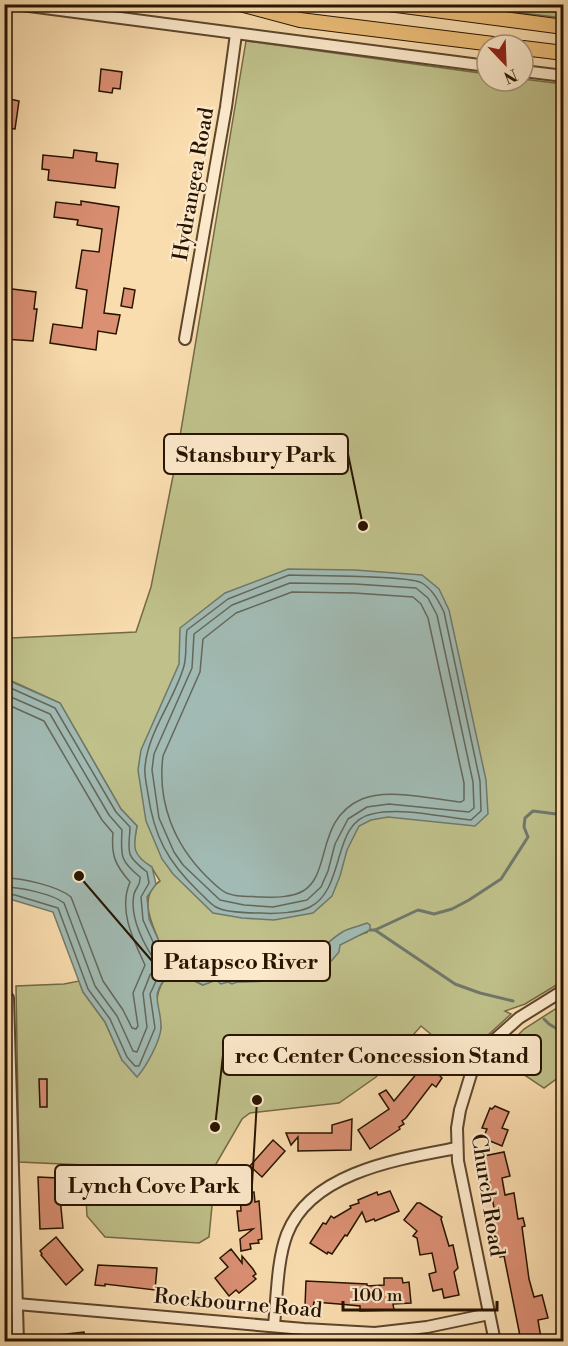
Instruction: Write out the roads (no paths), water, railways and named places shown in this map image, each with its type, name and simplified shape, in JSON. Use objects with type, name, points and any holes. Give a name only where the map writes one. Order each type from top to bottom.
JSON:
[{"type":"main road","points":[[240,4],[300,20],[475,42]]},
{"type":"main road","points":[[389,4],[564,27]]},
{"type":"main road","points":[[535,49],[564,53]]},
{"type":"street","points":[[14,4],[475,64]]},
{"type":"street","name":"Hydrangea Road","points":[[185,339],[226,107],[236,34]]},
{"type":"street","points":[[535,72],[564,76]]},
{"type":"street","name":"Church Road","points":[[495,1341],[457,1148],[460,1110],[471,1074],[492,1042],[511,1025],[564,990]]},
{"type":"street","points":[[4,995],[8,998],[8,1152],[18,1341]]},
{"type":"street","points":[[274,1325],[286,1236],[302,1208],[313,1197],[339,1181],[365,1171],[392,1162],[457,1148]]},
{"type":"street","name":"Rockbourne Road","points":[[17,1304],[375,1333],[427,1327],[489,1314]]},
{"type":"water","points":[[288,569],[355,570],[422,575],[439,589],[449,610],[486,780],[488,814],[475,826],[388,817],[371,820],[359,826],[347,850],[332,896],[313,913],[274,920],[213,913],[173,874],[162,859],[146,821],[138,770],[141,750],[179,664],[180,628],[225,593]]},
{"type":"water","points":[[5,679],[60,703],[121,809],[137,826],[135,845],[137,854],[152,867],[156,884],[147,897],[149,919],[164,952],[178,960],[217,964],[260,965],[269,960],[293,965],[311,958],[344,931],[367,923],[370,925],[370,930],[340,945],[339,952],[326,967],[270,981],[221,984],[216,980],[203,985],[182,975],[169,974],[157,994],[161,1027],[159,1039],[149,1060],[137,1077],[122,1060],[105,1022],[83,992],[53,912],[13,900],[5,900]]},
{"type":"waterway","points":[[375,930],[418,910],[434,914],[452,909],[469,900],[501,879],[528,837],[524,827],[525,818],[533,811],[564,815]]},
{"type":"waterway","points":[[370,930],[375,930],[455,984],[513,1001]]},
{"type":"waterway","points":[[544,1019],[564,1033]]},
{"type":"place","name":"Stansbury Park","points":[[363,526]]},
{"type":"place","name":"Patapsco River","points":[[79,876]]},
{"type":"place","name":"Lynch Cove Park","points":[[257,1100]]},
{"type":"place","name":"rec Center Concession Stand","points":[[215,1127]]}]
